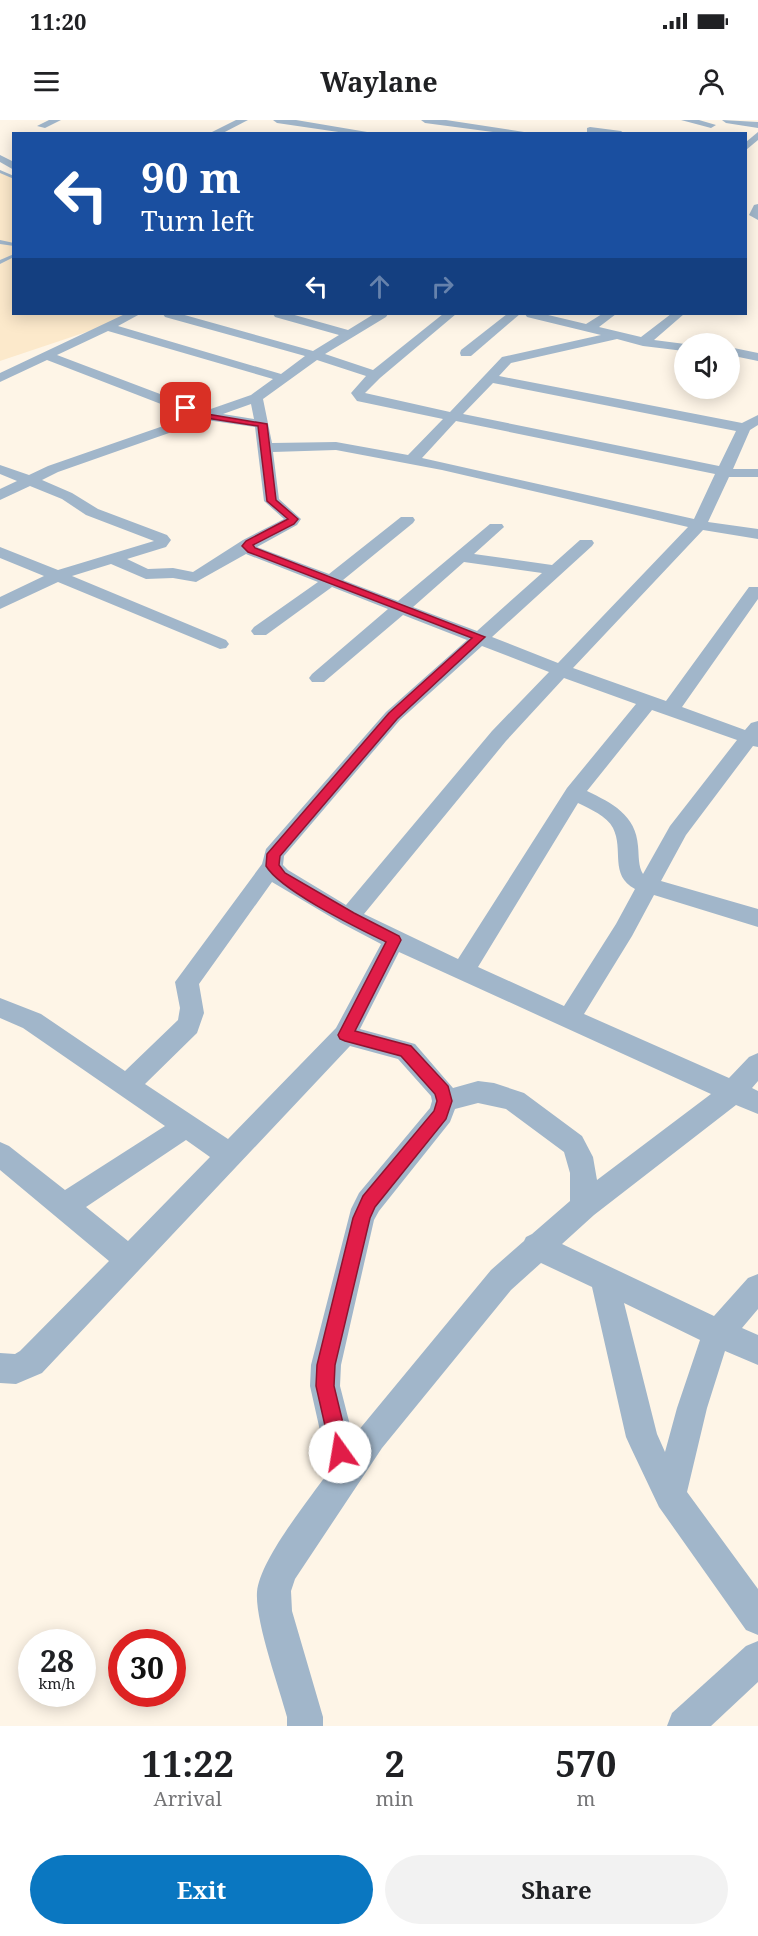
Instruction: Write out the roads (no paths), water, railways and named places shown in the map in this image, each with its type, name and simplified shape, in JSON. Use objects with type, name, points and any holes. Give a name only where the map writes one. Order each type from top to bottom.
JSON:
[{"type":"street","points":[[42,126],[57,120]]},
{"type":"street","points":[[217,132],[244,120]]},
{"type":"street","points":[[277,120],[361,132]]},
{"type":"street","points":[[424,120],[498,131],[514,120]]},
{"type":"street","points":[[587,132],[602,120]]},
{"type":"street","points":[[685,120],[711,125]]},
{"type":"street","points":[[705,132],[711,125],[725,120],[758,124]]},
{"type":"street","points":[[225,129],[243,132]]},
{"type":"street","points":[[758,135],[750,146],[758,153]]},
{"type":"street","points":[[756,203],[754,214],[758,217]]},
{"type":"street","points":[[0,378],[132,315]]},
{"type":"street","points":[[173,315],[315,355],[375,375]]},
{"type":"street","points":[[282,315],[349,334]]},
{"type":"street","points":[[0,495],[53,469],[256,398],[315,355],[380,315]]},
{"type":"street","points":[[449,315],[375,375],[358,393],[358,396],[737,474],[758,473]]},
{"type":"street","points":[[466,353],[513,315]]},
{"type":"street","points":[[538,315],[643,342],[674,346]]},
{"type":"street","points":[[590,327],[608,315]]},
{"type":"street","points":[[643,342],[677,315]]},
{"type":"street","points":[[107,327],[282,378]]},
{"type":"street","points":[[412,460],[488,378],[513,357],[617,335]]},
{"type":"street","points":[[740,353],[758,357]]},
{"type":"street","points":[[47,356],[206,416],[262,424]]},
{"type":"street","points":[[488,378],[744,428]]},
{"type":"street","points":[[113,559],[146,574],[173,573],[196,577],[291,522],[293,519],[272,501],[262,424],[256,398]]},
{"type":"street","points":[[349,917],[499,736],[699,525],[744,428],[758,419]]},
{"type":"street","points":[[264,448],[336,446],[412,460],[699,525],[758,534]]},
{"type":"street","points":[[0,469],[67,496],[92,512],[163,540],[160,544],[59,575],[0,604]]},
{"type":"street","points":[[260,631],[332,580],[407,520]]},
{"type":"street","points":[[318,678],[496,527]]},
{"type":"street","points":[[127,1085],[188,1026],[193,1015],[193,1006],[186,991],[187,982],[272,866],[274,854],[393,716],[586,543]]},
{"type":"street","points":[[247,546],[251,550],[480,637],[560,670],[670,710],[755,735],[693,807],[677,831],[646,885],[624,930],[570,1017]]},
{"type":"street","points":[[0,552],[220,644]]},
{"type":"street","points":[[461,557],[555,570]]},
{"type":"street","points":[[670,710],[755,591]]},
{"type":"street","points":[[463,971],[574,794],[648,702]]},
{"type":"street","points":[[574,794],[603,808],[621,822],[627,836],[631,874],[646,885],[758,918]]},
{"type":"street","points":[[272,866],[280,876],[349,917],[394,940],[570,1017],[746,1098]]},
{"type":"street","points":[[0,1368],[16,1369],[31,1362],[345,1035],[394,940]]},
{"type":"street","points":[[0,1008],[32,1021],[229,1155]]},
{"type":"street","points":[[345,1035],[406,1051],[442,1091],[445,1101],[441,1114],[369,1202],[362,1218],[325,1386],[346,1475]]},
{"type":"street","points":[[305,1726],[306,1717],[275,1611],[274,1591],[282,1569],[371,1437],[494,1289],[536,1246],[584,1206],[746,1098],[758,1064]]},
{"type":"street","points":[[445,1101],[478,1092],[494,1094],[515,1101],[573,1144],[583,1173],[584,1206]]},
{"type":"street","points":[[64,1206],[187,1126]]},
{"type":"street","points":[[0,1154],[130,1260]]},
{"type":"street","points":[[536,1246],[758,1350]]},
{"type":"street","points":[[604,1279],[642,1437],[670,1496],[758,1618]]},
{"type":"street","points":[[670,1496],[692,1408],[718,1333],[758,1288]]},
{"type":"street","points":[[685,1726],[758,1658]]}]
